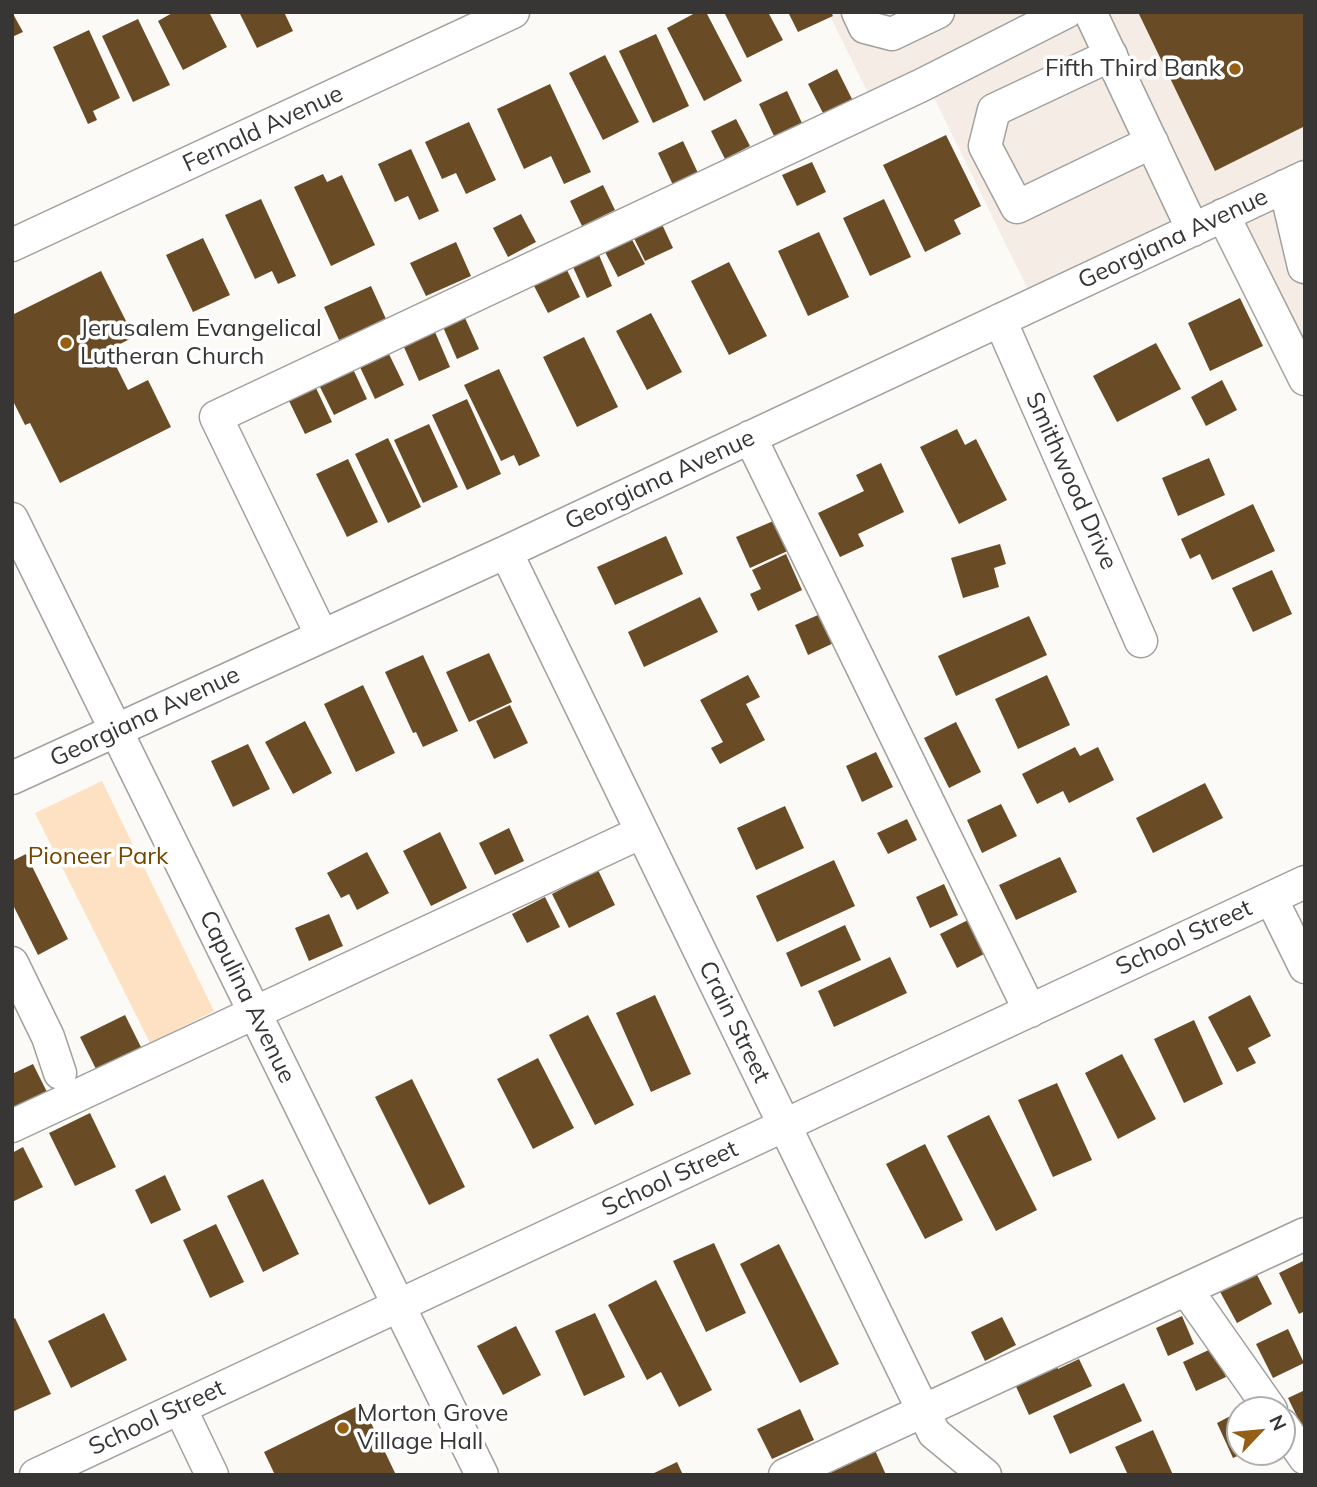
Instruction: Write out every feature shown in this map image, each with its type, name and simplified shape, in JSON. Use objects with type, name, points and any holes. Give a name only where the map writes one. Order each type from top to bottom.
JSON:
[{"type":"street","name":"Fernald Avenue","points":[[12,245],[513,12]]},
{"type":"street","points":[[858,12],[865,27],[892,34],[938,12]]},
{"type":"street","points":[[322,636],[216,417],[922,85],[1066,12]]},
{"type":"street","points":[[1090,12],[1193,230]]},
{"type":"street","points":[[1111,55],[994,110],[985,146],[1017,207],[1152,142]]},
{"type":"street","points":[[1295,182],[1305,267]]},
{"type":"street","name":"Georgiana Avenue","points":[[12,778],[506,552],[1295,182]]},
{"type":"street","points":[[1223,215],[1305,379]]},
{"type":"street","name":"Smithwood Drive","points":[[1000,320],[1141,641]]},
{"type":"street","points":[[750,437],[1030,1011]]},
{"type":"street","name":"Capulina Avenue","points":[[12,519],[482,1475]]},
{"type":"street","name":"Crain Street","points":[[506,552],[934,1433],[985,1475]]},
{"type":"street","points":[[12,1126],[642,832]]},
{"type":"street","name":"School Street","points":[[36,1475],[89,1464],[180,1408],[1305,882]]},
{"type":"street","points":[[1271,898],[1305,967]]},
{"type":"street","points":[[12,962],[48,1037],[60,1073]]},
{"type":"street","points":[[785,1475],[1305,1234]]},
{"type":"street","points":[[1186,1289],[1261,1396]]},
{"type":"street","points":[[180,1408],[212,1475]]},
{"type":"shaded area","points":[[828,12],[1305,12],[1305,402],[1211,212],[1032,298],[921,71],[869,95]]},
{"type":"green space","name":"Pioneer Park","points":[[102,781],[214,1011],[150,1043],[35,813]]},
{"type":"building","points":[[12,12],[23,32],[12,37]]},
{"type":"building","points":[[174,12],[209,12],[227,47],[183,70],[158,21]]},
{"type":"building","points":[[239,12],[284,12],[293,31],[257,48]]},
{"type":"building","points":[[697,12],[706,12],[742,81],[704,101],[667,28]]},
{"type":"building","points":[[724,12],[768,12],[783,40],[747,58]]},
{"type":"building","points":[[788,12],[831,12],[833,16],[798,32]]},
{"type":"building","name":"Fifth Third Bank","points":[[1138,12],[1305,12],[1305,126],[1215,171]]},
{"type":"building","points":[[138,19],[170,85],[133,102],[102,36]]},
{"type":"building","points":[[89,30],[120,98],[93,111],[97,120],[88,124],[53,47]]},
{"type":"building","points":[[656,34],[689,106],[653,123],[619,51]]},
{"type":"building","points":[[605,55],[639,122],[603,140],[569,73]]},
{"type":"building","points":[[837,69],[853,101],[824,115],[808,84]]},
{"type":"building","points":[[550,84],[591,172],[564,184],[551,156],[524,169],[497,109]]},
{"type":"building","points":[[787,91],[802,123],[774,136],[759,104]]},
{"type":"building","points":[[736,119],[750,146],[725,159],[711,131]]},
{"type":"building","points":[[469,122],[496,180],[466,194],[456,173],[442,179],[425,142]]},
{"type":"building","points":[[946,135],[981,206],[954,220],[961,234],[925,252],[883,165]]},
{"type":"building","points":[[683,141],[698,173],[673,185],[658,153]]},
{"type":"building","points":[[411,149],[439,211],[419,220],[408,196],[395,202],[378,164]]},
{"type":"building","points":[[812,162],[826,192],[797,206],[782,175]]},
{"type":"building","points":[[323,174],[327,182],[342,175],[375,245],[331,266],[294,187]]},
{"type":"building","points":[[603,185],[615,210],[582,226],[570,201]]},
{"type":"building","points":[[261,199],[296,276],[278,284],[272,271],[255,279],[225,215]]},
{"type":"building","points":[[884,199],[911,257],[870,276],[843,218]]},
{"type":"building","points":[[521,214],[536,242],[508,257],[493,228]]},
{"type":"building","points":[[660,220],[673,248],[645,261],[632,234]]},
{"type":"building","points":[[819,232],[849,297],[808,316],[778,251]]},
{"type":"building","points":[[629,234],[645,264],[618,277],[603,248]]},
{"type":"building","points":[[203,238],[230,295],[193,312],[166,255]]},
{"type":"building","points":[[456,242],[471,276],[426,296],[410,263]]},
{"type":"building","points":[[599,255],[612,286],[587,298],[573,267]]},
{"type":"building","points":[[729,262],[767,336],[729,355],[691,281]]},
{"type":"building","points":[[566,268],[580,297],[548,313],[533,284]]},
{"type":"building","points":[[101,271],[134,337],[108,350],[128,390],[148,380],[171,427],[60,483],[30,423],[25,425],[12,399],[12,315]]},
{"type":"building","points":[[371,286],[386,319],[339,340],[324,307]]},
{"type":"building","points":[[1240,298],[1263,346],[1210,371],[1188,323]]},
{"type":"building","points":[[651,313],[682,372],[647,390],[616,331]]},
{"type":"building","points":[[465,318],[479,349],[457,359],[443,327]]},
{"type":"building","points":[[435,332],[450,367],[419,381],[403,345]]},
{"type":"building","points":[[584,337],[618,407],[577,427],[543,357]]},
{"type":"building","points":[[1156,343],[1181,389],[1117,422],[1093,376]]},
{"type":"building","points":[[388,352],[404,385],[375,399],[359,365]]},
{"type":"building","points":[[353,369],[367,399],[334,415],[319,385]]},
{"type":"building","points":[[499,369],[540,456],[519,466],[514,455],[501,461],[464,385]]},
{"type":"building","points":[[1222,380],[1237,410],[1206,426],[1191,397]]},
{"type":"building","points":[[316,388],[332,422],[305,434],[289,401]]},
{"type":"building","points":[[467,399],[501,474],[467,490],[432,415]]},
{"type":"building","points":[[429,424],[458,487],[423,503],[394,440]]},
{"type":"building","points":[[957,429],[965,445],[976,439],[1007,500],[959,524],[920,447]]},
{"type":"building","points":[[388,438],[421,507],[388,523],[355,454]]},
{"type":"building","points":[[1209,458],[1225,495],[1178,516],[1162,478]]},
{"type":"building","points":[[348,459],[378,522],[347,537],[316,474]]},
{"type":"building","points":[[881,463],[904,512],[858,534],[864,546],[840,557],[818,513],[864,491],[856,475]]},
{"type":"building","points":[[1253,504],[1275,551],[1212,580],[1200,554],[1190,559],[1181,539]]},
{"type":"building","points":[[778,519],[792,549],[750,568],[736,537]]},
{"type":"building","points":[[666,536],[683,574],[615,605],[597,567]]},
{"type":"building","points":[[1000,544],[1006,564],[994,568],[999,587],[963,598],[951,558]]},
{"type":"building","points":[[786,554],[802,590],[758,611],[750,594],[761,589],[752,570]]},
{"type":"building","points":[[1272,570],[1292,614],[1253,632],[1232,588]]},
{"type":"building","points":[[700,597],[718,632],[644,667],[628,632]]},
{"type":"building","points":[[825,612],[838,641],[808,655],[795,625]]},
{"type":"building","points":[[1029,616],[1047,655],[956,696],[938,656]]},
{"type":"building","points":[[489,653],[512,702],[469,722],[446,672]]},
{"type":"building","points":[[423,655],[458,731],[423,747],[416,732],[413,733],[385,672]]},
{"type":"building","points":[[748,675],[760,697],[746,704],[765,740],[720,764],[711,748],[723,742],[700,700]]},
{"type":"building","points":[[1047,675],[1070,725],[1018,749],[995,699]]},
{"type":"building","points":[[363,685],[395,753],[356,772],[324,704]]},
{"type":"building","points":[[510,705],[528,743],[494,759],[476,721]]},
{"type":"building","points":[[305,721],[332,773],[293,794],[265,742]]},
{"type":"building","points":[[956,722],[981,772],[949,788],[924,738]]},
{"type":"building","points":[[248,744],[270,789],[233,807],[211,761]]},
{"type":"building","points":[[1075,747],[1080,756],[1098,747],[1114,780],[1069,803],[1063,791],[1037,804],[1022,774]]},
{"type":"building","points":[[876,752],[893,787],[862,802],[846,766]]},
{"type":"building","points":[[1205,783],[1223,818],[1153,853],[1136,818]]},
{"type":"building","points":[[1001,804],[1017,836],[982,853],[967,820]]},
{"type":"building","points":[[785,806],[804,848],[756,870],[737,828]]},
{"type":"building","points":[[907,819],[917,840],[888,854],[877,833]]},
{"type":"building","points":[[509,828],[524,861],[495,875],[479,843]]},
{"type":"building","points":[[440,832],[467,888],[431,906],[403,851]]},
{"type":"building","points":[[367,852],[389,893],[357,910],[349,894],[341,898],[327,873]]},
{"type":"building","points":[[26,854],[68,939],[38,955],[12,903],[12,861]]},
{"type":"building","points":[[1060,857],[1077,892],[1016,920],[999,885]]},
{"type":"building","points":[[834,860],[855,906],[777,942],[756,896]]},
{"type":"building","points":[[598,870],[615,905],[569,928],[552,894]]},
{"type":"building","points":[[944,884],[958,915],[930,928],[916,897]]},
{"type":"building","points":[[545,897],[560,927],[527,943],[512,914]]},
{"type":"building","points":[[329,914],[343,946],[309,961],[295,928]]},
{"type":"building","points":[[970,919],[986,953],[957,968],[940,934]]},
{"type":"building","points":[[845,925],[861,960],[801,987],[786,953]]},
{"type":"building","points":[[890,957],[907,993],[834,1027],[818,991]]},
{"type":"building","points":[[655,995],[691,1074],[651,1092],[616,1013]]},
{"type":"building","points":[[1250,995],[1271,1036],[1248,1048],[1256,1063],[1237,1072],[1208,1017]]},
{"type":"building","points":[[125,1015],[143,1051],[98,1073],[80,1037]]},
{"type":"building","points":[[588,1015],[634,1105],[595,1125],[549,1035]]},
{"type":"building","points":[[1194,1020],[1223,1084],[1184,1103],[1154,1039]]},
{"type":"building","points":[[1122,1054],[1156,1119],[1118,1139],[1085,1073]]},
{"type":"building","points":[[538,1058],[574,1128],[533,1149],[497,1079]]},
{"type":"building","points":[[33,1064],[49,1096],[15,1112],[12,1106],[12,1074]]},
{"type":"building","points":[[412,1079],[465,1187],[429,1205],[375,1097]]},
{"type":"building","points":[[1057,1083],[1092,1160],[1053,1177],[1018,1100]]},
{"type":"building","points":[[90,1113],[116,1167],[75,1186],[49,1133]]},
{"type":"building","points":[[989,1115],[1037,1210],[996,1231],[947,1136]]},
{"type":"building","points":[[925,1144],[963,1220],[925,1239],[886,1164]]},
{"type":"building","points":[[23,1147],[43,1187],[12,1202],[12,1153]]},
{"type":"building","points":[[165,1175],[181,1210],[151,1224],[135,1190]]},
{"type":"building","points":[[263,1179],[299,1254],[263,1272],[227,1196]]},
{"type":"building","points":[[216,1224],[244,1282],[210,1298],[183,1240]]},
{"type":"building","points":[[714,1243],[746,1313],[706,1332],[673,1261]]},
{"type":"building","points":[[779,1244],[839,1364],[800,1383],[740,1264]]},
{"type":"building","points":[[1305,1260],[1305,1311],[1299,1314],[1279,1273]]},
{"type":"building","points":[[1254,1269],[1272,1304],[1237,1323],[1218,1288]]},
{"type":"building","points":[[656,1280],[712,1390],[679,1407],[661,1372],[647,1380],[608,1305]]},
{"type":"building","points":[[104,1313],[127,1360],[71,1388],[48,1341]]},
{"type":"building","points":[[595,1313],[625,1377],[584,1396],[555,1331]]},
{"type":"building","points":[[1182,1316],[1194,1344],[1168,1356],[1156,1328]]},
{"type":"building","points":[[1002,1317],[1016,1345],[985,1361],[971,1332]]},
{"type":"building","points":[[15,1318],[51,1394],[12,1412],[12,1320]]},
{"type":"building","points":[[516,1326],[541,1375],[503,1395],[477,1346]]},
{"type":"building","points":[[1288,1329],[1304,1363],[1273,1378],[1256,1344]]},
{"type":"building","points":[[1213,1348],[1226,1377],[1196,1391],[1183,1362]]},
{"type":"building","points":[[1079,1359],[1092,1386],[1029,1415],[1013,1380],[1055,1361],[1058,1369]]},
{"type":"building","points":[[1124,1383],[1142,1421],[1070,1454],[1053,1416]]},
{"type":"building","points":[[1305,1390],[1305,1433],[1296,1414],[1296,1396],[1292,1396]]},
{"type":"building","name":"Morton Grove Village Hall","points":[[362,1404],[396,1475],[275,1475],[264,1452]]},
{"type":"building","points":[[800,1409],[814,1440],[772,1459],[757,1429]]},
{"type":"building","points":[[1226,1418],[1226,1443],[1217,1423]]},
{"type":"building","points":[[1153,1430],[1173,1475],[1128,1475],[1115,1447]]},
{"type":"building","points":[[874,1448],[886,1475],[816,1475]]},
{"type":"building","points":[[677,1462],[683,1475],[650,1475]]},
{"type":"place","name":"Fifth Third Bank","points":[[1235,69]]},
{"type":"place","name":"Jerusalem Evangelical Lutheran Church","points":[[66,343]]},
{"type":"place","name":"Morton Grove Village Hall","points":[[343,1428]]}]
